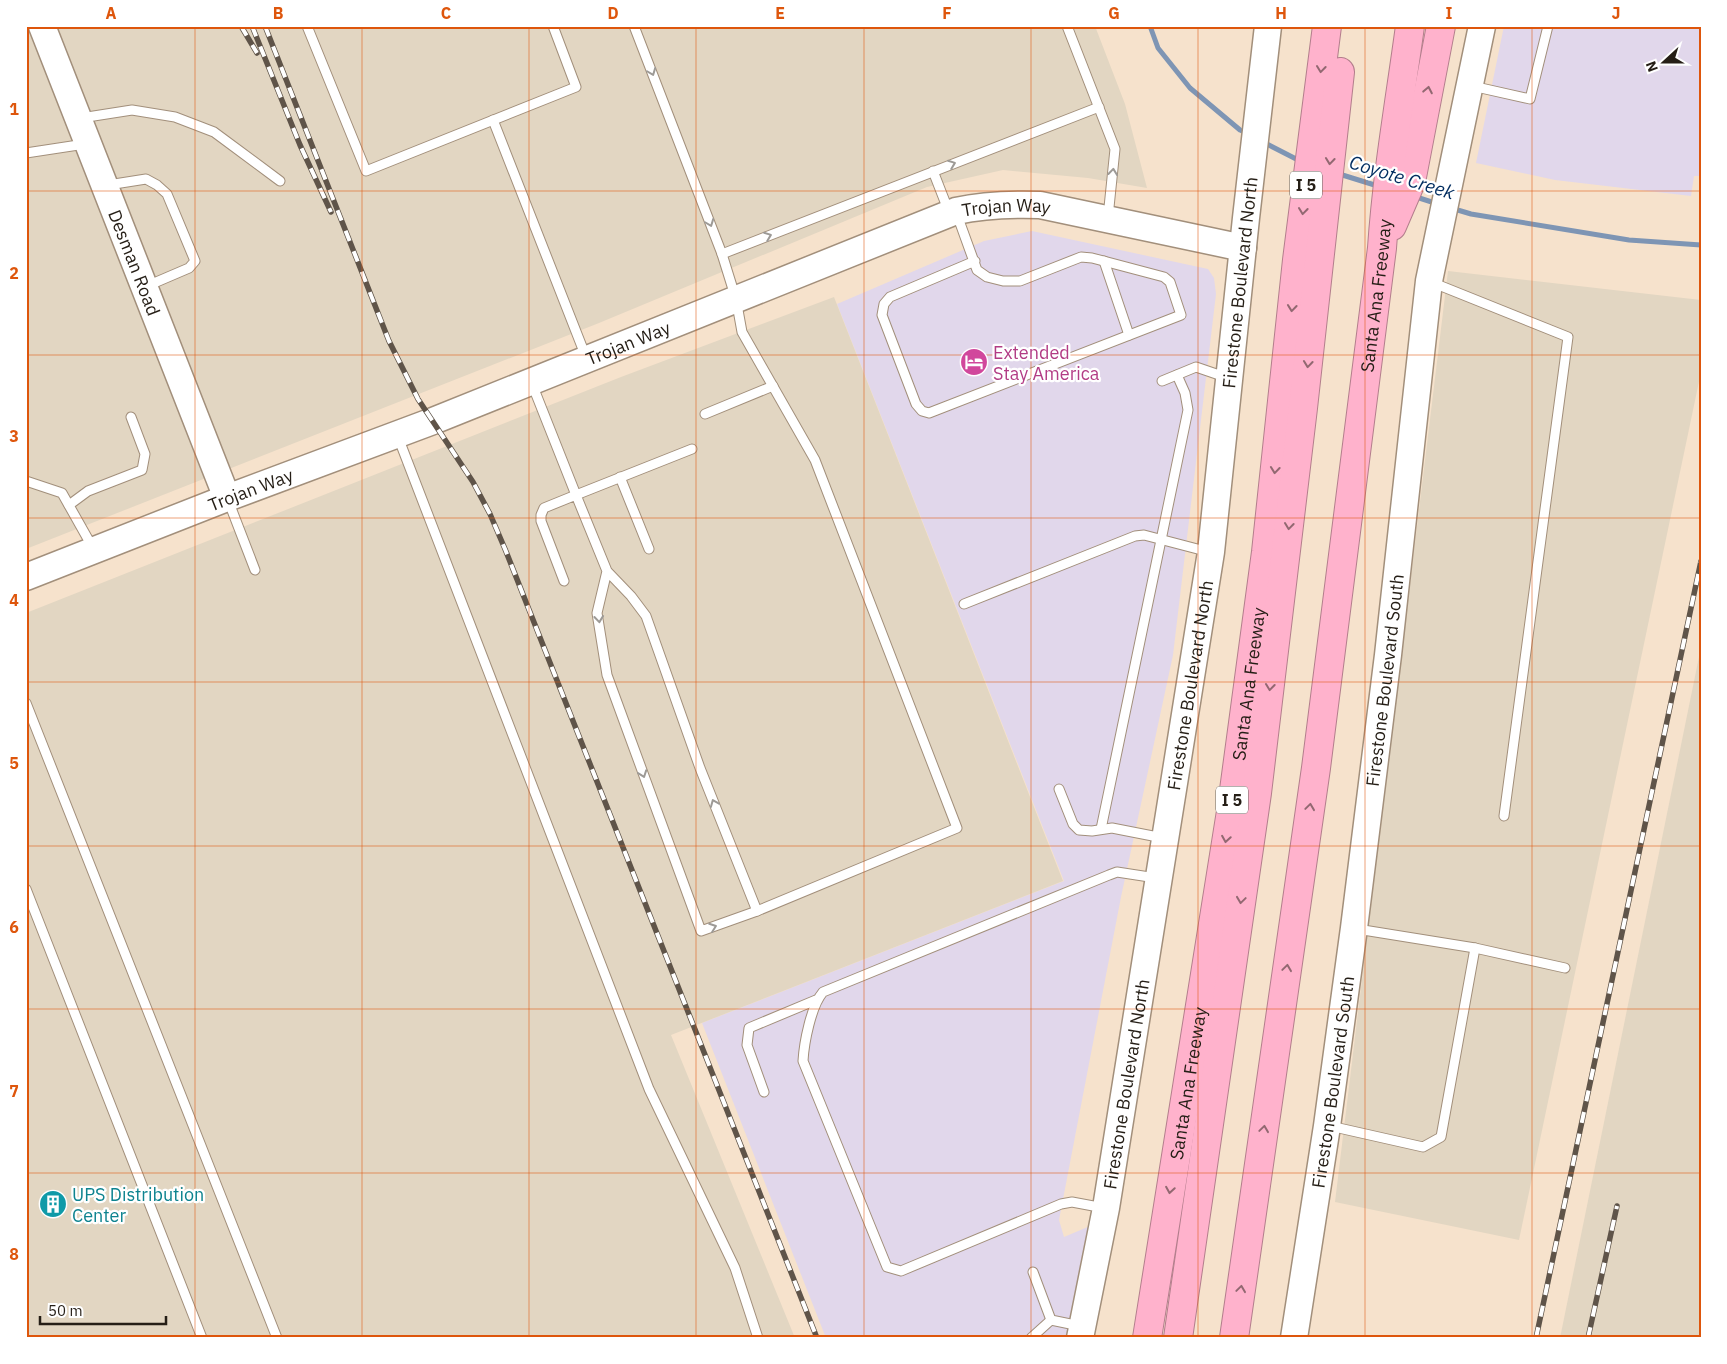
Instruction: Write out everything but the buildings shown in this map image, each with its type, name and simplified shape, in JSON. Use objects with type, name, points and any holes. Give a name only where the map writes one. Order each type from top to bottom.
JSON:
[{"type":"highway","name":"Santa Ana Freeway","points":[[1147,1338],[1233,795],[1308,262],[1325,112],[1327,26]]},
{"type":"highway","points":[[1325,112],[1346,26]]},
{"type":"highway","points":[[1407,131],[1410,26]]},
{"type":"highway","points":[[1407,131],[1440,26]]},
{"type":"highway","name":"Santa Ana Freeway","points":[[1234,1338],[1316,768],[1382,248],[1411,182],[1407,131]]},
{"type":"highway","points":[[1178,1338],[1257,793],[1282,592],[1308,262]]},
{"type":"street","name":"Desman Road","points":[[42,26],[226,498]]},
{"type":"street","name":"Firestone Boulevard North","points":[[1081,1332],[1106,1208],[1211,552],[1268,26]]},
{"type":"street","name":"Firestone Boulevard South","points":[[1294,1338],[1327,1126],[1354,928],[1388,655],[1429,281],[1448,182],[1482,26]]},
{"type":"street","name":"Trojan Way","points":[[26,577],[226,498],[531,382],[952,212],[983,205],[1040,205],[1243,248]]},
{"type":"lane","points":[[307,26],[366,170],[576,87],[552,26]]},
{"type":"lane","points":[[607,572],[597,613],[607,675],[701,931],[757,911],[957,828],[815,460],[742,332],[736,299],[722,254],[634,26]]},
{"type":"lane","points":[[1067,26],[1115,149],[1107,220]]},
{"type":"lane","points":[[1470,86],[1530,99],[1548,26]]},
{"type":"lane","points":[[722,254],[1099,106]]},
{"type":"lane","points":[[78,119],[132,110],[175,117],[214,132],[280,181]]},
{"type":"lane","points":[[493,120],[587,359]]},
{"type":"lane","points":[[26,153],[88,144]]},
{"type":"lane","points":[[933,171],[952,212],[974,261],[978,270],[987,277],[1003,281],[1020,281],[1081,257],[1092,258],[1164,277],[1170,282],[1181,315],[929,413],[922,411],[916,404],[882,314],[884,304],[890,296],[974,261]]},
{"type":"lane","points":[[105,186],[146,179],[157,184],[167,194],[195,261],[189,268],[144,287]]},
{"type":"lane","points":[[1104,261],[1129,335]]},
{"type":"lane","points":[[1429,281],[1568,337],[1504,816]]},
{"type":"lane","points":[[1162,382],[1196,368],[1230,379]]},
{"type":"lane","points":[[1101,829],[1188,410],[1185,393],[1177,375]]},
{"type":"lane","points":[[531,382],[607,572],[631,596],[646,616],[700,768],[757,911]]},
{"type":"lane","points":[[705,414],[773,386]]},
{"type":"lane","points":[[69,505],[88,491],[142,470],[145,454],[130,417]]},
{"type":"lane","points":[[398,434],[649,1089],[735,1268],[758,1338]]},
{"type":"lane","points":[[564,581],[541,515],[544,508],[692,449]]},
{"type":"lane","points":[[620,477],[649,549]]},
{"type":"lane","points":[[26,481],[62,493],[94,550]]},
{"type":"lane","points":[[226,498],[255,570]]},
{"type":"lane","points":[[964,604],[1144,534],[1211,552]]},
{"type":"lane","points":[[26,703],[277,1338]]},
{"type":"lane","points":[[1059,788],[1073,824],[1080,830],[1092,831],[1112,828],[1166,839]]},
{"type":"lane","points":[[764,1092],[747,1045],[749,1028],[816,1000],[823,992],[1117,872],[1159,878]]},
{"type":"lane","points":[[26,889],[202,1338]]},
{"type":"lane","points":[[1354,928],[1475,948],[1565,968]]},
{"type":"lane","points":[[1327,1126],[1423,1147],[1441,1137],[1475,948]]},
{"type":"lane","points":[[816,1000],[803,1051],[803,1061],[887,1267],[900,1271],[1061,1204],[1072,1202],[1106,1208]]},
{"type":"lane","points":[[1033,1272],[1051,1320],[1081,1332]]},
{"type":"lane","points":[[1031,1338],[1051,1320]]},
{"type":"shaded area","points":[[26,26],[1095,26],[1125,104],[1147,188],[1088,178],[1003,170],[927,187],[599,323],[26,549]]},
{"type":"shaded area","points":[[1504,26],[1701,26],[1701,176],[1694,176],[1691,196],[1555,180],[1476,163]]},
{"type":"shaded area","points":[[1032,231],[1208,269],[1214,278],[1216,294],[1173,655],[1121,897],[1059,1220],[1064,1237],[1090,1226],[1066,1338],[826,1338],[702,1023],[1064,881],[837,304],[984,241]]},
{"type":"shaded area","points":[[1448,271],[1701,300],[1701,372],[1519,1240],[1335,1202]]},
{"type":"shaded area","points":[[834,297],[1063,881],[671,1035],[795,1338],[26,1338],[26,613],[621,377]]},
{"type":"shaded area","points":[[1701,647],[1701,1338],[1560,1338]]},
{"type":"waterway","name":"Coyote Creek","points":[[1150,26],[1158,48],[1190,88],[1240,130],[1247,133]]},
{"type":"waterway","name":"Coyote Creek","points":[[1263,142],[1302,162]]},
{"type":"waterway","name":"Coyote Creek","points":[[1336,173],[1381,187]]},
{"type":"waterway","name":"Coyote Creek","points":[[1413,196],[1438,204]]},
{"type":"waterway","name":"Coyote Creek","points":[[1451,208],[1471,214],[1629,240],[1701,245]]},
{"type":"railway","points":[[241,26],[257,53]]},
{"type":"railway","points":[[252,26],[300,145],[331,212]]},
{"type":"railway","points":[[265,26],[389,341],[418,399],[473,482],[490,514],[505,549],[817,1338]]},
{"type":"railway","points":[[1536,1338],[1701,561]]},
{"type":"railway","points":[[1588,1338],[1617,1206]]},
{"type":"place","name":"Extended Stay America","points":[[974,362]]},
{"type":"place","name":"UPS Distribution Center","points":[[53,1204]]}]
